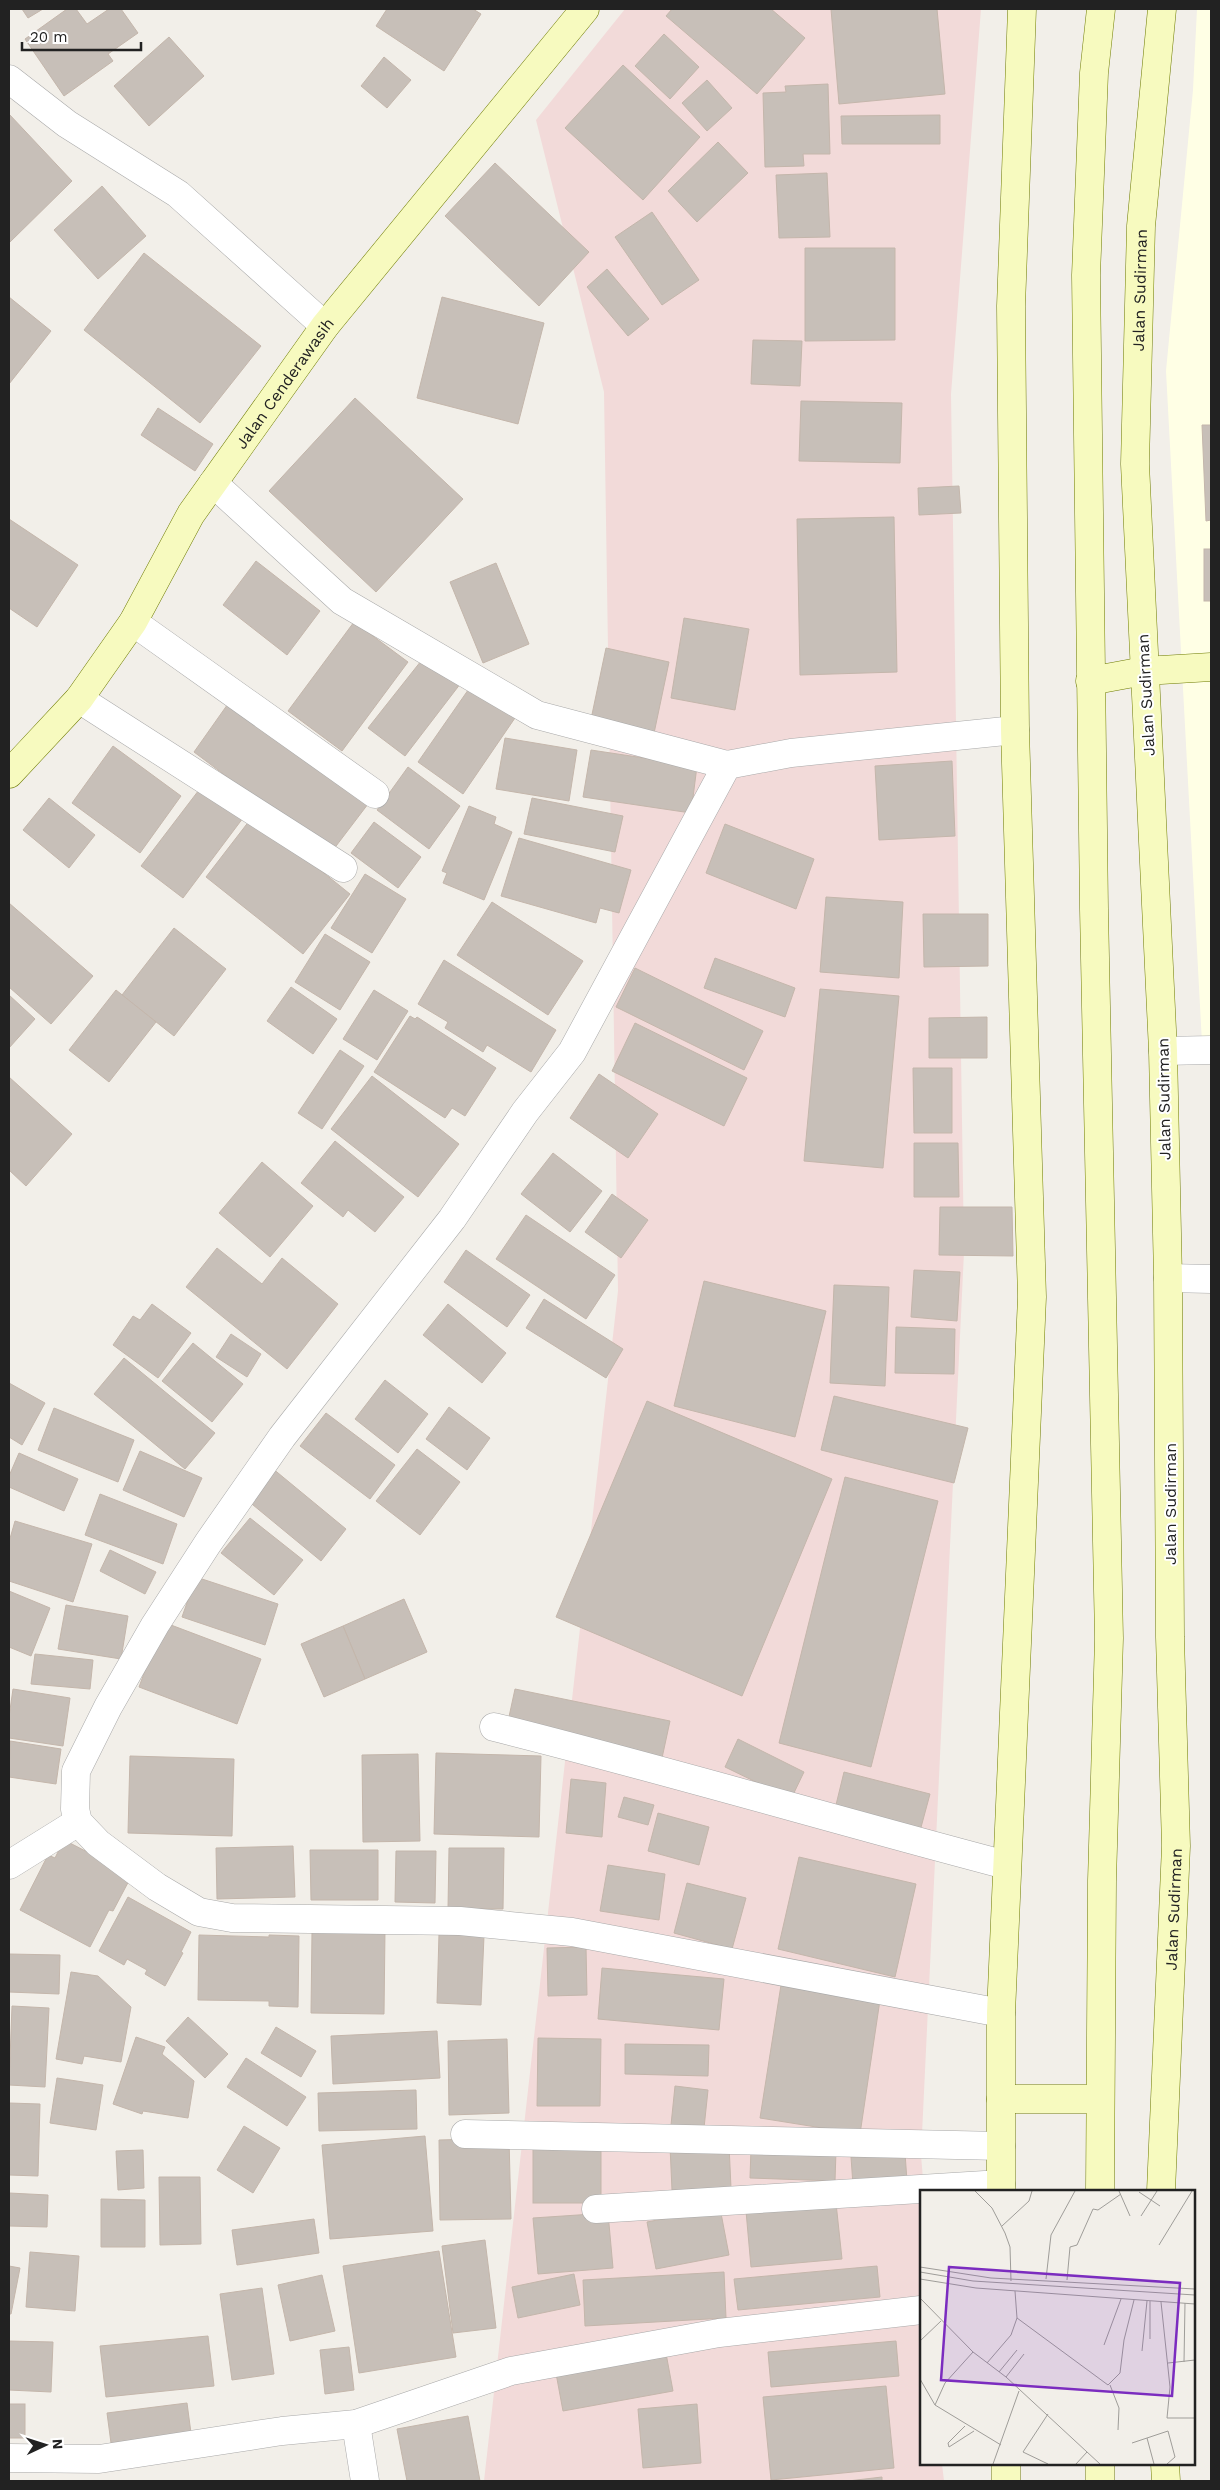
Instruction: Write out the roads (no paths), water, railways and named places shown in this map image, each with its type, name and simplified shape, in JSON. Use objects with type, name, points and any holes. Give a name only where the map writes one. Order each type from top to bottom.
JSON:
[{"type":"main road","name":"Jalan Cenderawasih","points":[[9,774],[79,699],[133,622],[191,514],[325,326],[585,9]]},
{"type":"main road","points":[[1001,2188],[1001,2013],[1006,1866],[1032,1297],[1015,730],[1011,306],[1022,9]]},
{"type":"main road","points":[[1100,2190],[1102,1881],[1109,1638],[1090,681],[1086,275],[1094,73],[1101,9]]},
{"type":"main road","name":"Jalan Sudirman","points":[[1161,2190],[1176,1846],[1170,1638],[1168,1278],[1164,1051],[1135,464],[1141,226],[1162,9]]},
{"type":"main road","points":[[1090,681],[1144,671],[1211,667]]},
{"type":"main road","points":[[1001,2099],[1100,2099]]},
{"type":"main road","points":[[1006,2465],[1006,2481]]},
{"type":"main road","points":[[1100,2465],[1100,2481]]},
{"type":"main road","points":[[1165,2465],[1166,2481]]},
{"type":"street","points":[[9,79],[67,124],[178,194],[325,326]]},
{"type":"street","points":[[214,483],[342,601],[537,715],[727,765],[791,753],[1015,730]]},
{"type":"street","points":[[133,622],[376,794]]},
{"type":"street","points":[[79,699],[343,868]]},
{"type":"street","points":[[727,765],[572,1052],[525,1112],[452,1219],[282,1437],[155,1625],[108,1707],[76,1771],[75,1801],[78,1822],[98,1843],[157,1887],[208,1915],[232,1918],[460,1921],[572,1932],[1001,2013]]},
{"type":"street","points":[[1164,1051],[1211,1050]]},
{"type":"street","points":[[1168,1278],[1211,1279]]},
{"type":"street","points":[[494,1727],[604,1755],[1006,1866]]},
{"type":"street","points":[[9,1864],[78,1822]]},
{"type":"street","points":[[465,2134],[1001,2146]]},
{"type":"street","points":[[964,2190],[1001,2188]]},
{"type":"street","points":[[596,2210],[920,2192]]},
{"type":"street","points":[[9,2458],[99,2460],[282,2431],[356,2424],[511,2371],[719,2332],[920,2310]]},
{"type":"street","points":[[356,2424],[364,2481]]}]
